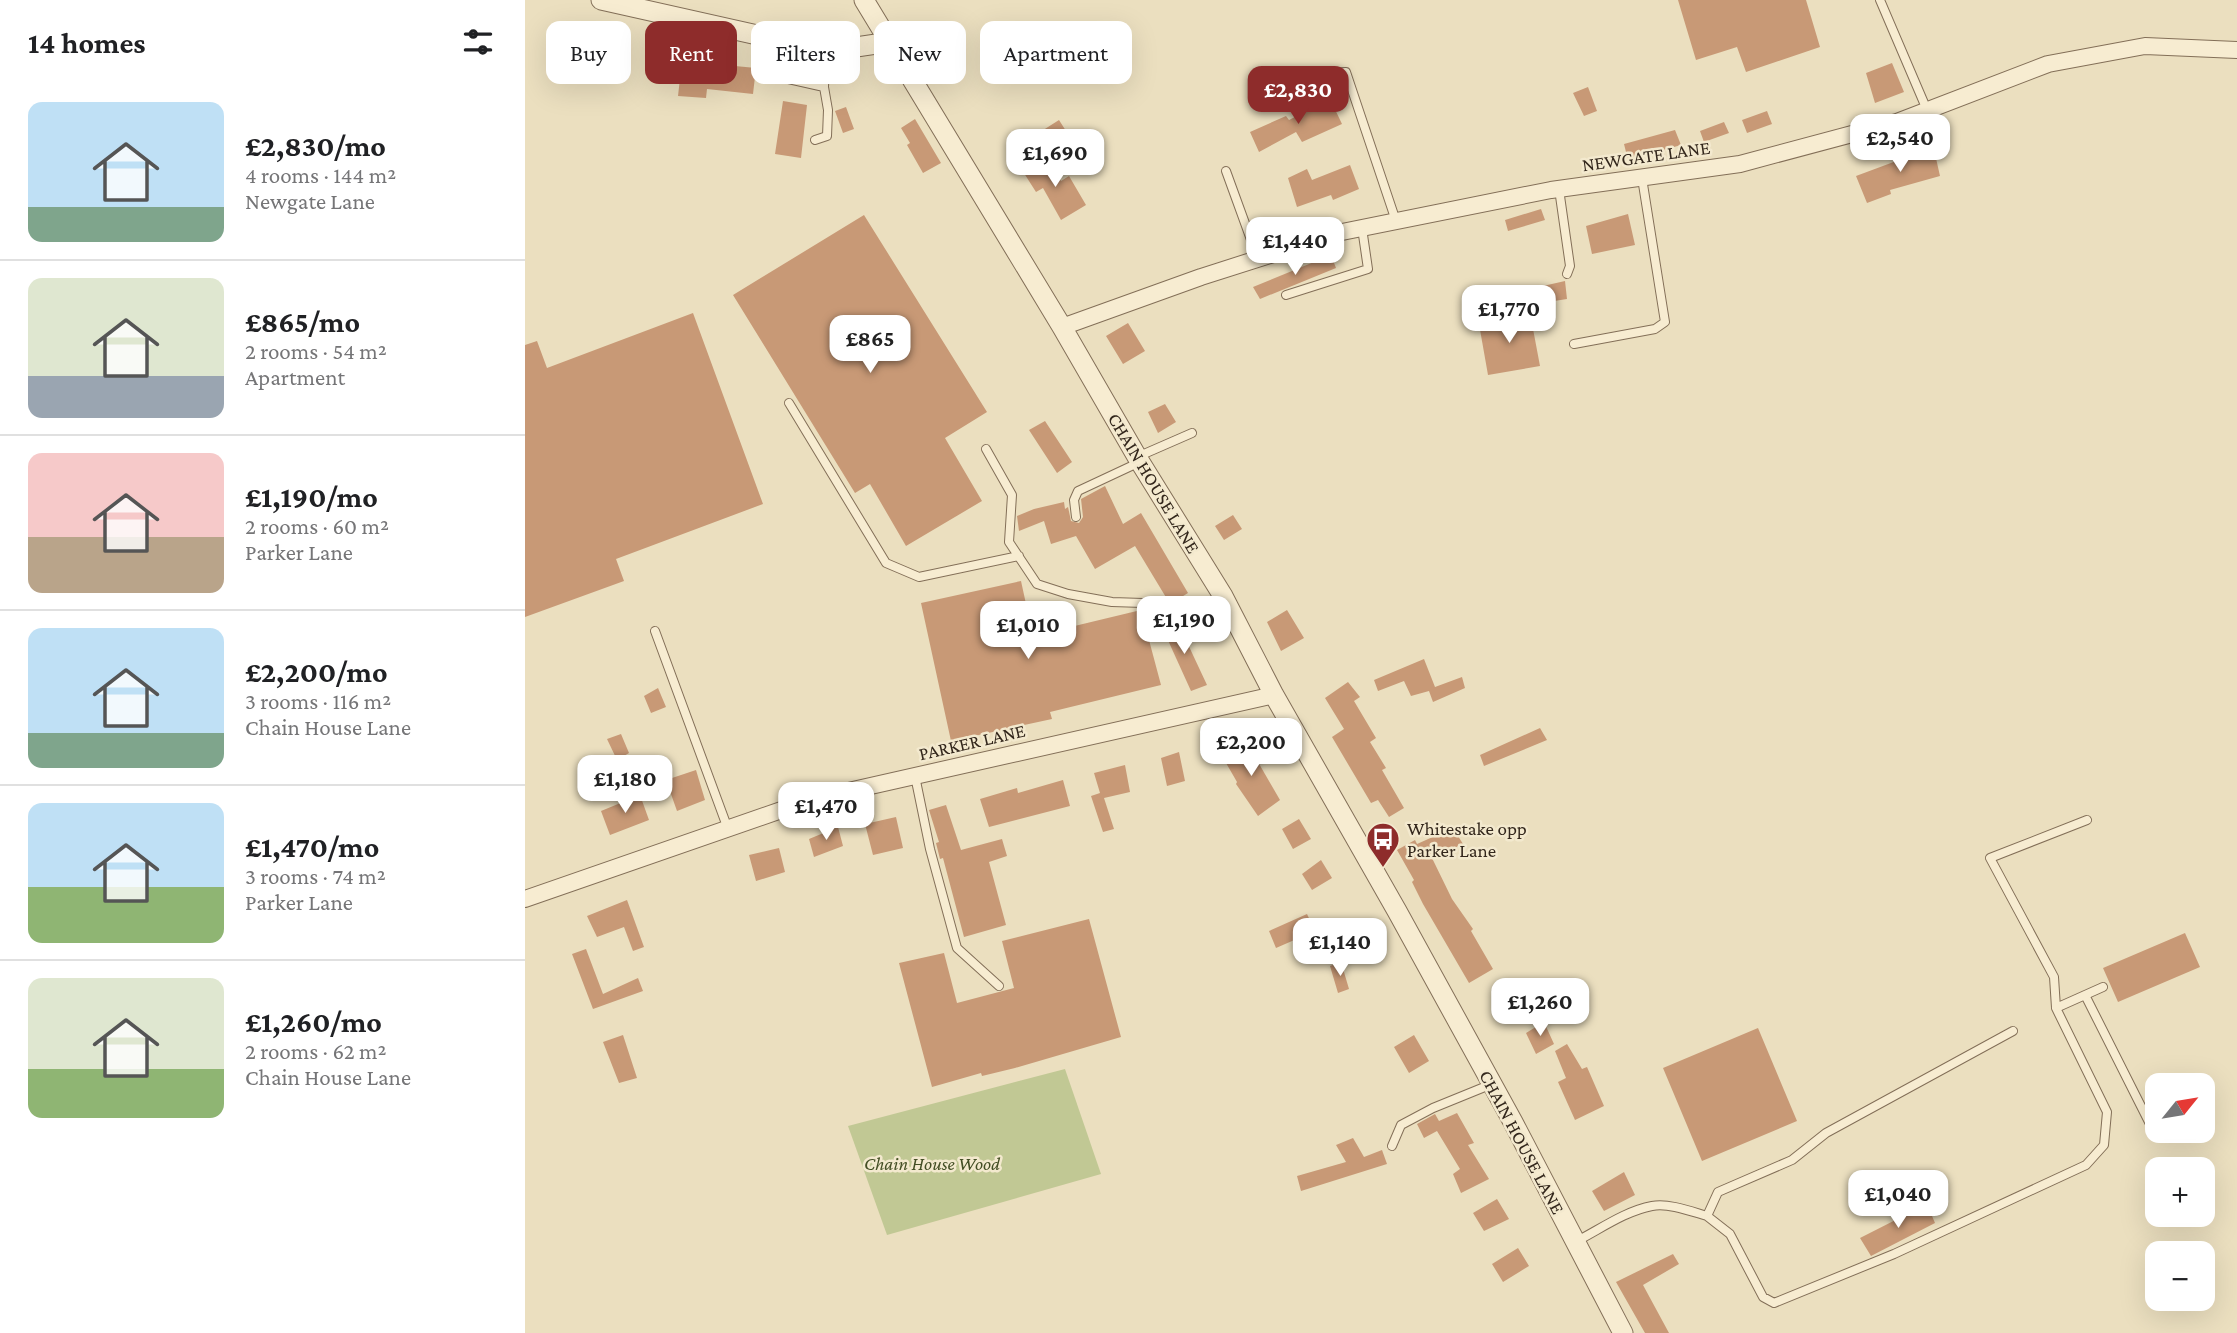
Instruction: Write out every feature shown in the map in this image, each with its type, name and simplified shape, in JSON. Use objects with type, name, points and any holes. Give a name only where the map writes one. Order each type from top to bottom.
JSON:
[{"type":"street","points":[[601,0],[751,34]]},
{"type":"street","name":"CHAIN HOUSE LANE","points":[[864,0],[877,21]]},
{"type":"street","name":"NEWGATE LANE","points":[[1062,327],[1258,258],[1342,232],[1559,189],[1740,164],[1897,122],[2048,64],[2145,46],[2237,50]]},
{"type":"street","name":"CHAIN HOUSE LANE","points":[[916,84],[1062,327],[1138,460],[1223,596],[1274,695],[1492,1084],[1623,1333]]},
{"type":"street","name":"PARKER LANE","points":[[525,899],[813,799],[1274,695]]},
{"type":"lane","points":[[1880,0],[1927,110]]},
{"type":"lane","points":[[1303,74],[1346,72],[1396,221]]},
{"type":"lane","points":[[811,84],[824,87]]},
{"type":"lane","points":[[815,140],[827,136],[829,123],[824,84]]},
{"type":"lane","points":[[1226,171],[1258,258]]},
{"type":"lane","points":[[1574,344],[1655,329],[1664,322],[1642,178]]},
{"type":"lane","points":[[1559,189],[1570,266],[1567,274]]},
{"type":"lane","points":[[1286,295],[1368,269],[1362,228]]},
{"type":"lane","points":[[789,403],[886,563],[919,578],[1019,556]]},
{"type":"lane","points":[[1076,517],[1074,500],[1078,491],[1192,433]]},
{"type":"lane","points":[[986,449],[1012,495],[1009,542],[1037,584],[1068,594],[1112,602],[1143,603],[1175,617],[1194,612],[1223,596]]},
{"type":"lane","points":[[655,631],[728,829]]},
{"type":"lane","points":[[915,776],[927,838],[957,948],[999,986]]},
{"type":"lane","points":[[1575,1242],[1654,1206],[1679,1208],[1707,1216],[1730,1234],[1763,1297],[1774,1303],[1894,1254],[2086,1165],[2104,1145],[2107,1112],[2056,1008],[2054,977],[1990,858],[2087,820]]},
{"type":"lane","points":[[2056,1008],[2102,987]]},
{"type":"lane","points":[[2085,995],[2145,1114]]},
{"type":"lane","points":[[1707,1216],[1718,1192],[1792,1160],[1826,1133],[2013,1031]]},
{"type":"lane","points":[[1392,1146],[1401,1125],[1433,1108],[1492,1084]]},
{"type":"green space","name":"Chain House Wood","points":[[1065,1069],[1101,1174],[887,1235],[848,1126]]},
{"type":"building","points":[[1678,0],[1806,0],[1820,47],[1746,72],[1737,47],[1696,60]]},
{"type":"building","points":[[1892,63],[1904,92],[1875,103],[1866,73]]},
{"type":"building","points":[[737,66],[751,68],[753,94],[707,89],[706,98],[678,96],[679,84],[737,84]]},
{"type":"building","points":[[1588,87],[1597,111],[1584,116],[1573,93]]},
{"type":"building","points":[[783,101],[807,105],[801,158],[775,154]]},
{"type":"building","points":[[1331,101],[1342,124],[1302,142],[1296,132],[1259,152],[1250,132],[1286,116],[1289,120]]},
{"type":"building","points":[[846,107],[854,129],[843,133],[835,111]]},
{"type":"building","points":[[1767,111],[1772,124],[1747,133],[1742,120]]},
{"type":"building","points":[[915,119],[941,163],[923,173],[901,128]]},
{"type":"building","points":[[1059,120],[1066,131],[1043,144],[1037,134]]},
{"type":"building","points":[[1724,122],[1729,133],[1704,142],[1700,131]]},
{"type":"building","points":[[1675,130],[1681,145],[1628,160],[1624,144]]},
{"type":"building","points":[[1933,145],[1940,176],[1890,190],[1891,194],[1867,203],[1856,176],[1899,160],[1898,155]]},
{"type":"building","points":[[1041,158],[1050,173],[1055,170],[1061,181],[1069,176],[1086,205],[1061,220],[1043,188],[1036,192],[1022,170]]},
{"type":"building","points":[[1350,165],[1359,189],[1333,200],[1331,195],[1297,207],[1288,178],[1307,169],[1312,180]]},
{"type":"building","points":[[1541,209],[1545,220],[1508,231],[1505,220]]},
{"type":"building","points":[[1628,214],[1635,245],[1592,254],[1586,226]]},
{"type":"building","points":[[864,215],[987,412],[945,438],[982,501],[906,546],[870,484],[855,493],[733,295]]},
{"type":"building","points":[[1331,255],[1336,268],[1260,299],[1253,287]]},
{"type":"building","points":[[1565,281],[1567,299],[1548,302],[1543,286]]},
{"type":"building","points":[[693,313],[763,504],[616,559],[624,581],[525,617],[525,345],[537,341],[547,368]]},
{"type":"building","points":[[1530,313],[1540,366],[1488,375],[1479,324]]},
{"type":"building","points":[[1128,323],[1145,351],[1123,364],[1106,336]]},
{"type":"building","points":[[1165,404],[1176,422],[1158,433],[1148,412]]},
{"type":"building","points":[[1045,421],[1072,462],[1057,473],[1029,430]]},
{"type":"building","points":[[1105,486],[1123,524],[1141,513],[1188,593],[1170,604],[1135,546],[1095,569],[1076,536],[1051,544],[1044,521],[1019,531],[1017,516],[1064,502],[1071,521],[1079,523],[1083,517],[1081,499]]},
{"type":"building","points":[[1233,515],[1242,529],[1224,540],[1215,526]]},
{"type":"building","points":[[1021,581],[1033,636],[1141,610],[1161,685],[1050,712],[1052,719],[951,741],[921,603]]},
{"type":"building","points":[[1287,610],[1304,638],[1281,651],[1267,622]]},
{"type":"building","points":[[1178,623],[1207,685],[1191,691],[1162,627]]},
{"type":"building","points":[[1424,659],[1435,687],[1462,677],[1465,688],[1433,702],[1429,691],[1411,696],[1404,681],[1378,691],[1374,680]]},
{"type":"building","points":[[1348,682],[1360,697],[1354,701],[1376,738],[1370,742],[1386,768],[1382,770],[1404,808],[1389,817],[1378,800],[1371,803],[1332,737],[1344,729],[1325,698]]},
{"type":"building","points":[[658,688],[666,707],[651,713],[644,696]]},
{"type":"building","points":[[1540,728],[1547,740],[1484,766],[1480,755]]},
{"type":"building","points":[[621,734],[629,753],[617,760],[607,739]]},
{"type":"building","points":[[1245,740],[1260,761],[1258,762],[1280,800],[1258,816],[1236,784],[1222,756]]},
{"type":"building","points":[[1179,752],[1185,781],[1167,786],[1161,758]]},
{"type":"building","points":[[1125,765],[1130,792],[1104,798],[1114,829],[1103,832],[1091,796],[1100,793],[1094,773]]},
{"type":"building","points":[[696,770],[705,800],[677,811],[666,780]]},
{"type":"building","points":[[1063,780],[1070,806],[989,827],[980,799],[1017,788],[1018,793]]},
{"type":"building","points":[[640,795],[649,820],[610,835],[601,811]]},
{"type":"building","points":[[946,805],[961,850],[1002,839],[1007,856],[989,862],[1006,925],[964,937],[943,858],[940,859],[936,843],[939,842],[929,810]]},
{"type":"building","points":[[896,817],[903,848],[873,855],[865,824]]},
{"type":"building","points":[[1299,819],[1311,839],[1293,849],[1282,829]]},
{"type":"building","points":[[838,827],[843,846],[814,857],[809,839]]},
{"type":"building","points":[[1453,828],[1463,844],[1432,858],[1452,899],[1473,929],[1471,931],[1493,969],[1469,983],[1423,904],[1412,882],[1414,880],[1397,850],[1415,840],[1417,844]]},
{"type":"building","points":[[779,848],[785,872],[756,881],[749,855]]},
{"type":"building","points":[[1321,860],[1332,878],[1312,890],[1302,874]]},
{"type":"building","points":[[627,900],[644,947],[633,951],[624,927],[597,937],[587,916]]},
{"type":"building","points":[[1307,914],[1315,931],[1276,948],[1269,931]]},
{"type":"building","points":[[1089,919],[1121,1037],[1015,1068],[982,1076],[981,1073],[932,1087],[899,963],[944,953],[957,1003],[1014,988],[1002,941]]},
{"type":"building","points":[[1358,927],[1372,946],[1351,961],[1336,940]]},
{"type":"building","points":[[2185,933],[2200,967],[2118,1002],[2103,968]]},
{"type":"building","points":[[586,949],[603,994],[638,978],[643,991],[593,1009],[572,954]]},
{"type":"building","points":[[1341,962],[1349,989],[1338,993],[1330,966]]},
{"type":"building","points":[[1544,1022],[1554,1044],[1536,1054],[1526,1033]]},
{"type":"building","points":[[1758,1028],[1797,1121],[1702,1161],[1663,1068]]},
{"type":"building","points":[[623,1035],[637,1078],[619,1083],[603,1042]]},
{"type":"building","points":[[1414,1035],[1429,1061],[1409,1073],[1394,1047]]},
{"type":"building","points":[[1567,1044],[1582,1069],[1587,1067],[1604,1106],[1575,1120],[1558,1082],[1566,1078],[1555,1051]]},
{"type":"building","points":[[1457,1113],[1474,1143],[1468,1145],[1489,1179],[1461,1193],[1453,1174],[1460,1169],[1437,1131],[1424,1138],[1417,1124],[1435,1114],[1439,1121]]},
{"type":"building","points":[[1353,1138],[1364,1157],[1382,1150],[1387,1164],[1301,1191],[1297,1176],[1346,1162],[1336,1145]]},
{"type":"building","points":[[1624,1172],[1635,1195],[1604,1211],[1592,1191]]},
{"type":"building","points":[[1497,1199],[1509,1219],[1484,1231],[1473,1213]]},
{"type":"building","points":[[1927,1204],[1935,1223],[1871,1256],[1860,1238]]},
{"type":"building","points":[[1518,1248],[1529,1266],[1503,1282],[1492,1264]]},
{"type":"building","points":[[1673,1254],[1679,1264],[1643,1285],[1669,1333],[1645,1333],[1616,1282]]},
{"type":"place","name":"Whitestake opp Parker Lane","points":[[1383,869]]}]
